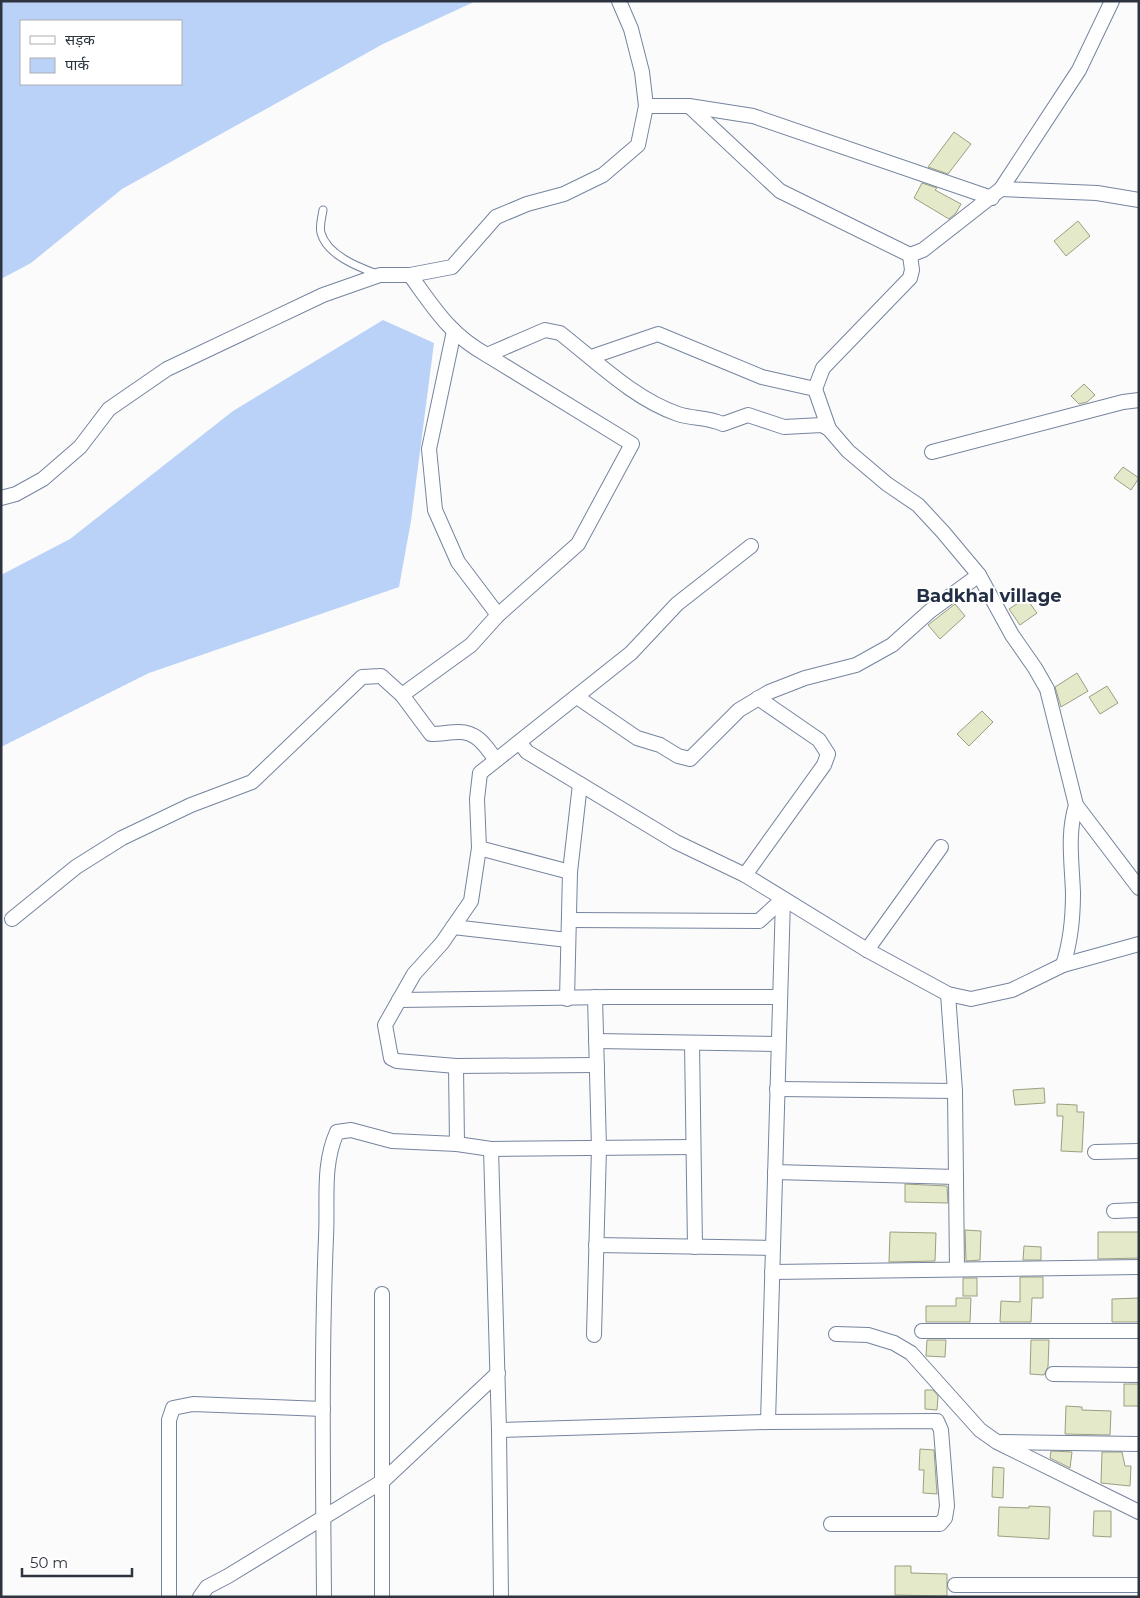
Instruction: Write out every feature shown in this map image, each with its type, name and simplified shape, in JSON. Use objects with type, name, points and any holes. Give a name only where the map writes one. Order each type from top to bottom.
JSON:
[{"type":"street","points":[[1,498],[16,494],[43,480],[80,446],[109,409],[167,369],[323,294],[380,275],[410,274],[452,267],[496,217],[527,204],[564,194],[603,175],[638,145],[646,106],[642,72],[630,29],[619,1]]},
{"type":"street","points":[[689,106],[780,191],[910,255],[924,250],[996,194],[1080,70],[1112,1]]},
{"type":"street","points":[[646,106],[689,106],[753,116],[996,194],[1097,193],[1139,200]]},
{"type":"street","points":[[910,255],[912,270],[910,278],[822,368],[815,389],[829,429],[848,452],[918,505],[979,575],[1008,628],[1047,689],[1076,805],[1139,888]]},
{"type":"street","points":[[402,695],[471,645],[498,615],[578,544],[632,444],[466,344],[441,319],[410,274]]},
{"type":"street","points":[[487,355],[545,330],[560,333],[649,400],[679,414],[709,418],[723,424],[748,415],[784,427],[822,425],[829,429]]},
{"type":"street","points":[[454,331],[429,449],[435,510],[458,562],[498,615]]},
{"type":"street","points":[[591,357],[658,334],[762,376],[815,389]]},
{"type":"street","points":[[932,452],[1123,402],[1139,400]]},
{"type":"street","points":[[597,1065],[456,1066],[397,1061],[391,1058],[386,1025],[414,974],[442,943],[471,901],[479,848],[477,799],[480,773],[631,653],[677,604],[751,546]]},
{"type":"street","points":[[577,697],[621,729],[686,759],[695,756],[739,710],[758,698],[805,678],[856,665],[885,649],[979,575]]},
{"type":"street","points":[[12,919],[76,867],[122,838],[191,805],[252,782],[362,677],[381,676],[402,695],[431,734],[444,735],[459,732],[476,736],[496,760]]},
{"type":"street","points":[[745,875],[824,766],[828,754],[819,740],[758,698]]},
{"type":"street","points":[[520,743],[526,752],[676,842],[745,875],[866,950],[948,994],[971,999],[1012,990],[1063,965],[1139,944]]},
{"type":"street","points":[[567,999],[570,872],[580,784]]},
{"type":"street","points":[[1063,965],[1070,942],[1072,891],[1070,824],[1076,805]]},
{"type":"street","points":[[866,950],[941,847]]},
{"type":"street","points":[[479,848],[570,872]]},
{"type":"street","points":[[569,920],[759,921],[784,899]]},
{"type":"street","points":[[768,1422],[779,997],[784,899]]},
{"type":"street","points":[[453,927],[568,940]]},
{"type":"street","points":[[948,994],[955,1092],[957,1269]]},
{"type":"street","points":[[594,1335],[599,1148],[595,997]]},
{"type":"street","points":[[399,1000],[779,997]]},
{"type":"street","points":[[596,1041],[778,1044]]},
{"type":"street","points":[[692,1043],[695,1247]]},
{"type":"street","points":[[456,1066],[457,1144]]},
{"type":"street","points":[[777,1088],[955,1092]]},
{"type":"street","points":[[324,1597],[323,1409],[326,1180],[332,1145],[337,1132],[351,1130],[392,1141],[457,1144],[491,1148],[693,1147]]},
{"type":"street","points":[[491,1148],[498,1373],[501,1597]]},
{"type":"street","points":[[1095,1152],[1139,1151]]},
{"type":"street","points":[[775,1172],[956,1177]]},
{"type":"street","points":[[1114,1210],[1139,1210]]},
{"type":"street","points":[[596,1245],[772,1248]]},
{"type":"street","points":[[772,1272],[1139,1267]]},
{"type":"street","points":[[382,1294],[382,1597]]},
{"type":"street","points":[[922,1331],[1139,1332]]},
{"type":"street","points":[[836,1334],[868,1335],[894,1343],[911,1353],[980,1430],[997,1442],[1139,1512]]},
{"type":"street","points":[[200,1597],[207,1587],[383,1481],[498,1373]]},
{"type":"street","points":[[1053,1374],[1139,1375]]},
{"type":"street","points":[[169,1597],[169,1420],[173,1408],[193,1404],[323,1409]]},
{"type":"street","points":[[499,1430],[768,1422],[937,1421],[941,1430],[947,1506],[945,1518],[940,1524],[831,1524]]},
{"type":"street","points":[[997,1442],[1139,1444]]},
{"type":"street","points":[[955,1585],[1078,1591],[1139,1584]]},
{"type":"lane","points":[[323,210],[320,232],[325,243],[356,267],[380,275]]},
{"type":"green space","points":[[1,1],[476,1],[383,44],[122,189],[31,263],[1,279]]},
{"type":"green space","points":[[383,320],[434,343],[411,521],[399,587],[149,673],[1,747],[1,575],[70,539],[233,411]]},
{"type":"building","points":[[954,132],[971,144],[948,174],[928,167]]},
{"type":"building","points":[[922,183],[937,188],[935,190],[961,204],[956,213],[949,219],[914,198]]},
{"type":"building","points":[[1078,221],[1090,236],[1066,256],[1054,241]]},
{"type":"building","points":[[1084,384],[1095,395],[1087,402],[1079,404],[1071,396]]},
{"type":"building","points":[[1123,467],[1139,478],[1131,490],[1114,478]]},
{"type":"building","points":[[1026,598],[1037,613],[1020,625],[1009,609]]},
{"type":"building","points":[[955,604],[965,616],[940,639],[928,625]]},
{"type":"building","points":[[1077,673],[1088,691],[1061,707],[1055,687]]},
{"type":"building","points":[[1107,686],[1118,703],[1100,714],[1089,697]]},
{"type":"building","points":[[982,711],[993,722],[969,746],[957,734]]},
{"type":"building","points":[[1044,1088],[1045,1103],[1015,1105],[1013,1090]]},
{"type":"building","points":[[1057,1104],[1077,1105],[1077,1112],[1084,1112],[1082,1152],[1061,1151],[1063,1116],[1057,1116]]},
{"type":"building","points":[[905,1184],[947,1186],[948,1203],[905,1202]]},
{"type":"building","points":[[965,1230],[981,1231],[980,1260],[966,1261]]},
{"type":"building","points":[[890,1232],[936,1233],[935,1261],[889,1262]]},
{"type":"building","points":[[1098,1232],[1139,1232],[1139,1258],[1098,1259]]},
{"type":"building","points":[[1024,1246],[1041,1247],[1041,1260],[1023,1260]]},
{"type":"building","points":[[1020,1277],[1043,1277],[1043,1298],[1032,1298],[1031,1322],[1000,1322],[1001,1301],[1020,1302]]},
{"type":"building","points":[[963,1278],[977,1278],[977,1296],[963,1296]]},
{"type":"building","points":[[956,1298],[971,1298],[970,1322],[926,1322],[926,1306],[956,1306]]},
{"type":"building","points":[[1139,1298],[1139,1322],[1112,1322],[1112,1299]]},
{"type":"building","points":[[927,1340],[946,1340],[945,1357],[926,1356]]},
{"type":"building","points":[[1031,1340],[1049,1340],[1048,1367],[1044,1375],[1030,1374]]},
{"type":"building","points":[[1124,1384],[1139,1384],[1139,1406],[1124,1406]]},
{"type":"building","points":[[925,1390],[933,1390],[938,1396],[937,1410],[925,1409]]},
{"type":"building","points":[[1066,1406],[1082,1407],[1082,1410],[1111,1411],[1110,1435],[1065,1434]]},
{"type":"building","points":[[920,1449],[934,1450],[937,1494],[923,1493],[924,1470],[919,1470]]},
{"type":"building","points":[[1051,1451],[1072,1452],[1070,1468],[1050,1458]]},
{"type":"building","points":[[1102,1452],[1122,1452],[1125,1466],[1131,1466],[1130,1486],[1101,1483]]},
{"type":"building","points":[[993,1467],[1004,1468],[1003,1498],[992,1497]]},
{"type":"building","points":[[1029,1506],[1050,1507],[1049,1539],[998,1536],[999,1507],[1029,1508]]},
{"type":"building","points":[[1094,1511],[1111,1511],[1111,1537],[1093,1536]]},
{"type":"building","points":[[895,1566],[911,1566],[911,1573],[947,1574],[947,1596],[895,1595]]},
{"type":"district","name":"Badkhal village","points":[[989,596]]}]
